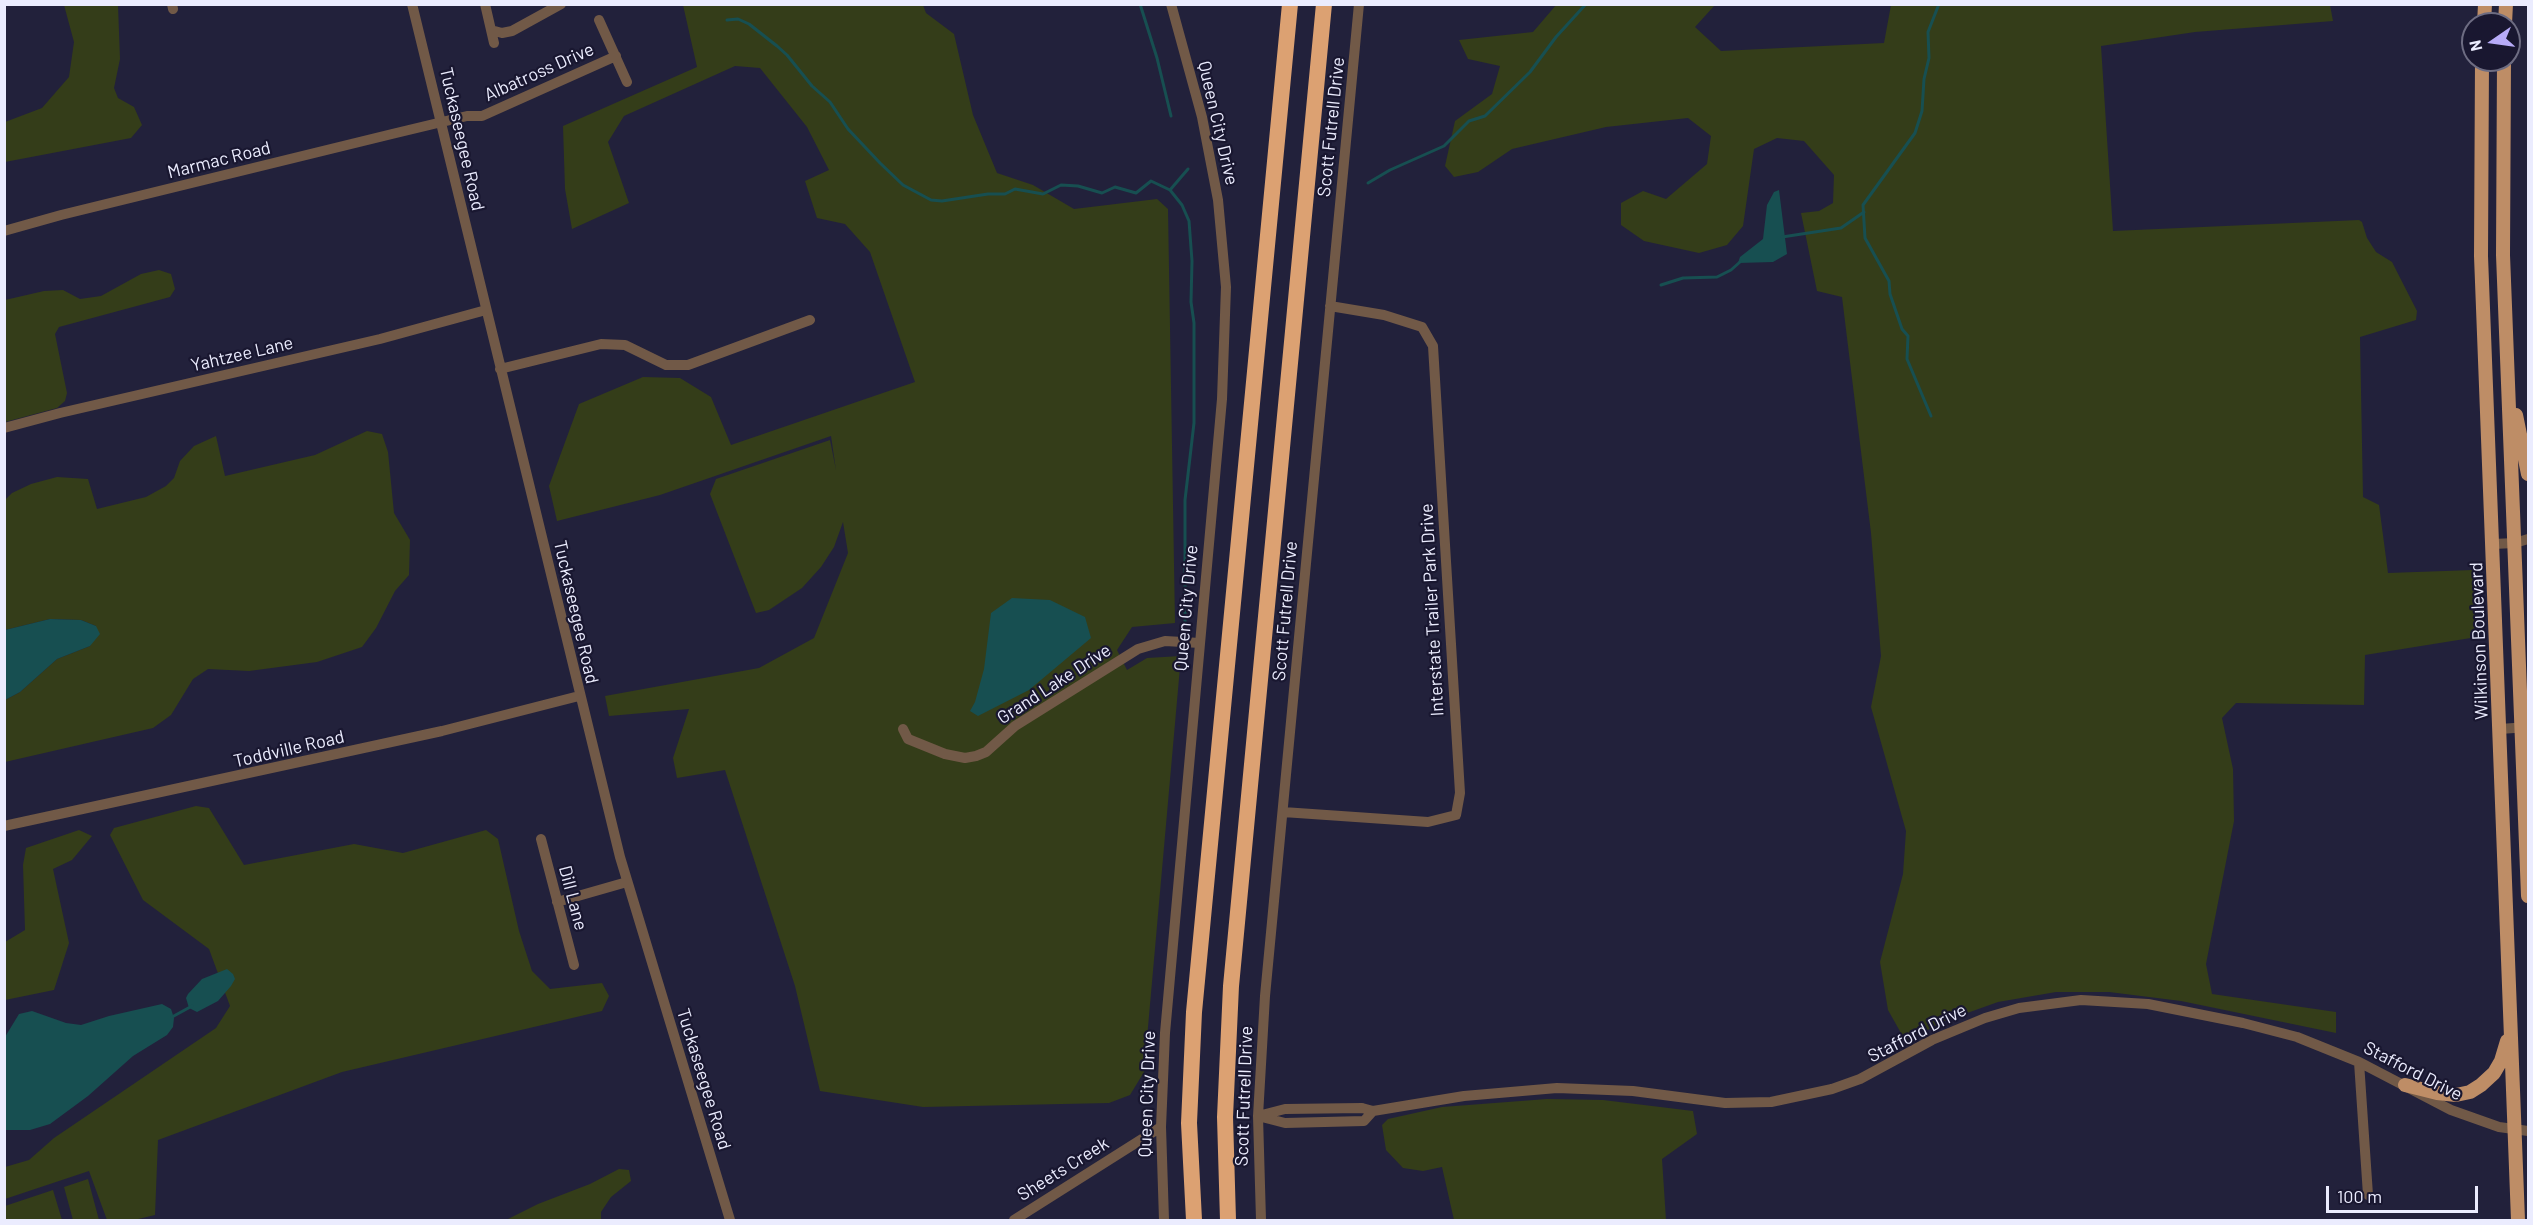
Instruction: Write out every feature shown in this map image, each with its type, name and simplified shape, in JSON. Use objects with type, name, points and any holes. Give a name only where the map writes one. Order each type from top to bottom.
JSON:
[{"type":"highway","points":[[1276,145],[1280,4]]},
{"type":"highway","points":[[1194,1221],[1189,1123],[1194,1012],[1290,4]]},
{"type":"highway","points":[[1228,1221],[1225,1117],[1231,986],[1324,4]]},
{"type":"highway","points":[[1314,103],[1336,4]]},
{"type":"main road","name":"Wilkinson Boulevard","points":[[2482,72],[2481,244],[2510,1009],[2522,1130],[2518,1221]]},
{"type":"main road","points":[[2504,72],[2502,182],[2508,375],[2522,541],[2529,896]]},
{"type":"main road","points":[[2508,375],[2529,474]]},
{"type":"main road","points":[[2405,1085],[2456,1095],[2470,1092],[2481,1085],[2494,1073],[2501,1061],[2506,1045],[2510,1009]]},
{"type":"street","name":"Tuckaseegee Road","points":[[412,4],[579,696],[627,882],[730,1221]]},
{"type":"street","points":[[485,4],[494,43]]},
{"type":"street","points":[[491,30],[501,33],[512,31],[561,4]]},
{"type":"street","name":"Queen City Drive","points":[[1164,1221],[1161,1127],[1165,1033],[1222,399],[1226,287],[1218,200],[1202,117],[1171,4]]},
{"type":"street","name":"Scott Futrell Drive","points":[[1261,1221],[1258,1116],[1265,996],[1359,4]]},
{"type":"street","points":[[599,20],[627,82]]},
{"type":"street","name":"Albatross Drive","points":[[441,123],[467,116],[482,116],[615,56]]},
{"type":"street","name":"Marmac Road","points":[[4,231],[61,215],[441,123]]},
{"type":"street","name":"Interstate Trailer Park Drive","points":[[1282,812],[1428,822],[1455,815],[1460,793],[1433,346],[1422,327],[1384,315],[1330,306]]},
{"type":"street","name":"Yahtzee Lane","points":[[4,428],[380,339],[486,310]]},
{"type":"street","points":[[500,369],[601,344],[625,345],[666,365],[688,365],[810,320]]},
{"type":"street","points":[[2493,544],[2522,541]]},
{"type":"street","name":"Grand Lake Drive","points":[[903,729],[908,739],[945,754],[965,758],[976,756],[986,752],[1016,726],[1138,650],[1165,641],[1200,643]]},
{"type":"street","name":"Toddville Road","points":[[4,826],[391,743],[527,711],[579,696]]},
{"type":"street","points":[[2500,729],[2525,728]]},
{"type":"street","name":"Dill Lane","points":[[541,839],[574,965]]},
{"type":"street","points":[[557,902],[627,882]]},
{"type":"street","name":"Stafford Drive","points":[[1258,1116],[1285,1123],[1364,1120],[1374,1111],[1464,1096],[1557,1088],[1633,1091],[1725,1103],[1771,1102],[1832,1089],[1860,1079],[1932,1040],[1985,1018],[2019,1008],[2081,1000],[2148,1004],[2243,1023],[2297,1037],[2359,1062],[2451,1110],[2476,1120],[2522,1130]]},
{"type":"street","points":[[2359,1062],[2368,1195]]},
{"type":"street","name":"Sheets Creek","points":[[1014,1221],[1161,1127]]},
{"type":"shaded area","points":[[1557,4],[1715,5],[1695,27],[1721,51],[1884,43],[1891,5],[2330,5],[2333,21],[2195,32],[2101,46],[2113,231],[2359,220],[2376,252],[2392,262],[2417,311],[2416,320],[2360,337],[2363,497],[2379,505],[2388,573],[2473,570],[2477,637],[2365,655],[2364,705],[2236,703],[2222,718],[2233,769],[2234,821],[2206,964],[2212,994],[2336,1012],[2336,1033],[2181,1001],[2109,992],[2056,992],[1998,1002],[1942,1022],[1906,1042],[1888,1010],[1880,962],[1903,874],[1906,831],[1871,707],[1881,656],[1871,533],[1842,297],[1817,291],[1801,213],[1819,211],[1833,203],[1834,175],[1804,141],[1777,138],[1754,149],[1743,226],[1727,245],[1699,253],[1644,241],[1621,225],[1621,203],[1643,191],[1666,199],[1707,164],[1711,136],[1688,118],[1606,127],[1512,149],[1478,172],[1454,177],[1445,166],[1455,121],[1492,94],[1500,66],[1468,59],[1459,40],[1533,32]]},
{"type":"shaded area","points":[[64,5],[118,5],[120,59],[114,88],[118,98],[134,107],[142,125],[131,138],[5,162],[5,122],[42,108],[69,77],[74,42]]},
{"type":"shaded area","points":[[683,5],[923,5],[926,13],[954,34],[973,115],[997,173],[1033,185],[1074,209],[1157,199],[1168,209],[1175,623],[1132,627],[1117,650],[1127,670],[1147,658],[1181,656],[1144,1072],[1130,1095],[1109,1103],[923,1107],[820,1091],[795,986],[725,770],[677,778],[673,758],[689,709],[609,716],[605,696],[759,668],[814,638],[848,553],[843,522],[834,547],[821,567],[802,588],[769,610],[756,613],[710,494],[716,479],[830,440],[836,470],[831,436],[660,495],[557,521],[549,486],[579,404],[643,377],[680,378],[711,397],[731,445],[915,382],[870,252],[845,224],[817,218],[805,181],[829,170],[807,127],[760,68],[735,66],[624,116],[608,142],[629,203],[572,229],[565,189],[563,126],[697,67]]},
{"type":"shaded area","points":[[1779,190],[1787,254],[1773,262],[1738,263],[1740,257],[1763,239],[1767,205],[1774,192]]},
{"type":"shaded area","points":[[159,270],[171,274],[175,289],[170,297],[59,327],[55,334],[67,393],[65,401],[57,408],[5,422],[5,300],[44,291],[63,290],[80,299],[101,296],[141,274]]},
{"type":"shaded area","points":[[367,431],[382,434],[388,452],[394,513],[410,540],[409,575],[395,591],[376,628],[362,647],[317,662],[249,671],[208,669],[193,679],[171,715],[153,728],[5,762],[5,700],[20,692],[57,659],[90,646],[96,626],[81,620],[50,619],[5,630],[4,501],[12,493],[31,484],[57,477],[88,479],[97,509],[146,497],[166,486],[174,478],[180,461],[194,446],[216,436],[225,476],[315,455]]},
{"type":"shaded area","points":[[1012,598],[1050,600],[1085,617],[1091,638],[1029,690],[978,716],[970,711],[975,702],[984,669],[991,613]]},
{"type":"shaded area","points":[[50,619],[81,620],[96,626],[100,634],[90,646],[57,659],[20,692],[5,700],[5,630]]},
{"type":"shaded area","points":[[196,806],[209,808],[244,865],[354,844],[403,853],[486,830],[498,839],[519,931],[532,971],[550,989],[602,983],[609,996],[602,1011],[342,1072],[158,1140],[155,1215],[134,1220],[107,1220],[89,1171],[5,1199],[5,1167],[29,1160],[54,1138],[216,1028],[230,1006],[209,949],[143,900],[110,835],[114,828]]},
{"type":"shaded area","points":[[79,830],[92,836],[72,860],[53,869],[69,943],[54,990],[5,1000],[5,942],[25,930],[23,865],[26,848]]},
{"type":"shaded area","points":[[227,969],[235,979],[218,1001],[197,1012],[189,1008],[186,998],[202,979]]},
{"type":"shaded area","points":[[162,1004],[171,1009],[174,1018],[173,1027],[167,1035],[133,1056],[88,1096],[50,1124],[30,1130],[5,1130],[5,1037],[19,1014],[32,1011],[66,1023],[81,1025]]},
{"type":"shaded area","points":[[1547,1099],[1603,1100],[1693,1111],[1697,1134],[1662,1159],[1666,1220],[1454,1220],[1442,1167],[1423,1171],[1403,1168],[1386,1150],[1382,1125],[1388,1119],[1442,1107]]},
{"type":"shaded area","points":[[619,1169],[629,1170],[631,1181],[611,1197],[601,1212],[601,1220],[506,1220],[538,1204],[590,1184]]},
{"type":"shaded area","points":[[88,1179],[99,1220],[73,1220],[64,1187]]},
{"type":"shaded area","points":[[53,1190],[62,1220],[5,1220],[5,1206]]},
{"type":"waterway","points":[[1140,4],[1157,58],[1171,116]]},
{"type":"waterway","points":[[1368,183],[1390,170],[1444,146],[1469,121],[1485,116],[1530,72],[1556,37],[1586,4]]},
{"type":"waterway","points":[[1931,416],[1907,359],[1908,336],[1902,329],[1890,294],[1889,281],[1865,238],[1863,205],[1915,133],[1922,111],[1924,79],[1929,58],[1928,32],[1939,4]]},
{"type":"waterway","points":[[727,20],[738,19],[749,24],[777,46],[812,86],[830,102],[848,129],[880,163],[903,185],[931,200],[942,201],[988,194],[1005,194],[1015,189],[1043,194],[1061,185],[1078,186],[1102,193],[1115,187],[1136,193],[1151,181],[1170,190],[1182,205],[1189,221],[1192,261],[1191,302],[1194,323],[1194,423],[1185,500],[1185,628]]},
{"type":"waterway","points":[[1170,190],[1188,169]]},
{"type":"waterway","points":[[1782,237],[1841,228],[1864,212]]},
{"type":"waterway","points":[[1661,285],[1683,278],[1717,277],[1740,262]]},
{"type":"waterway","points":[[172,1017],[192,1006]]}]
